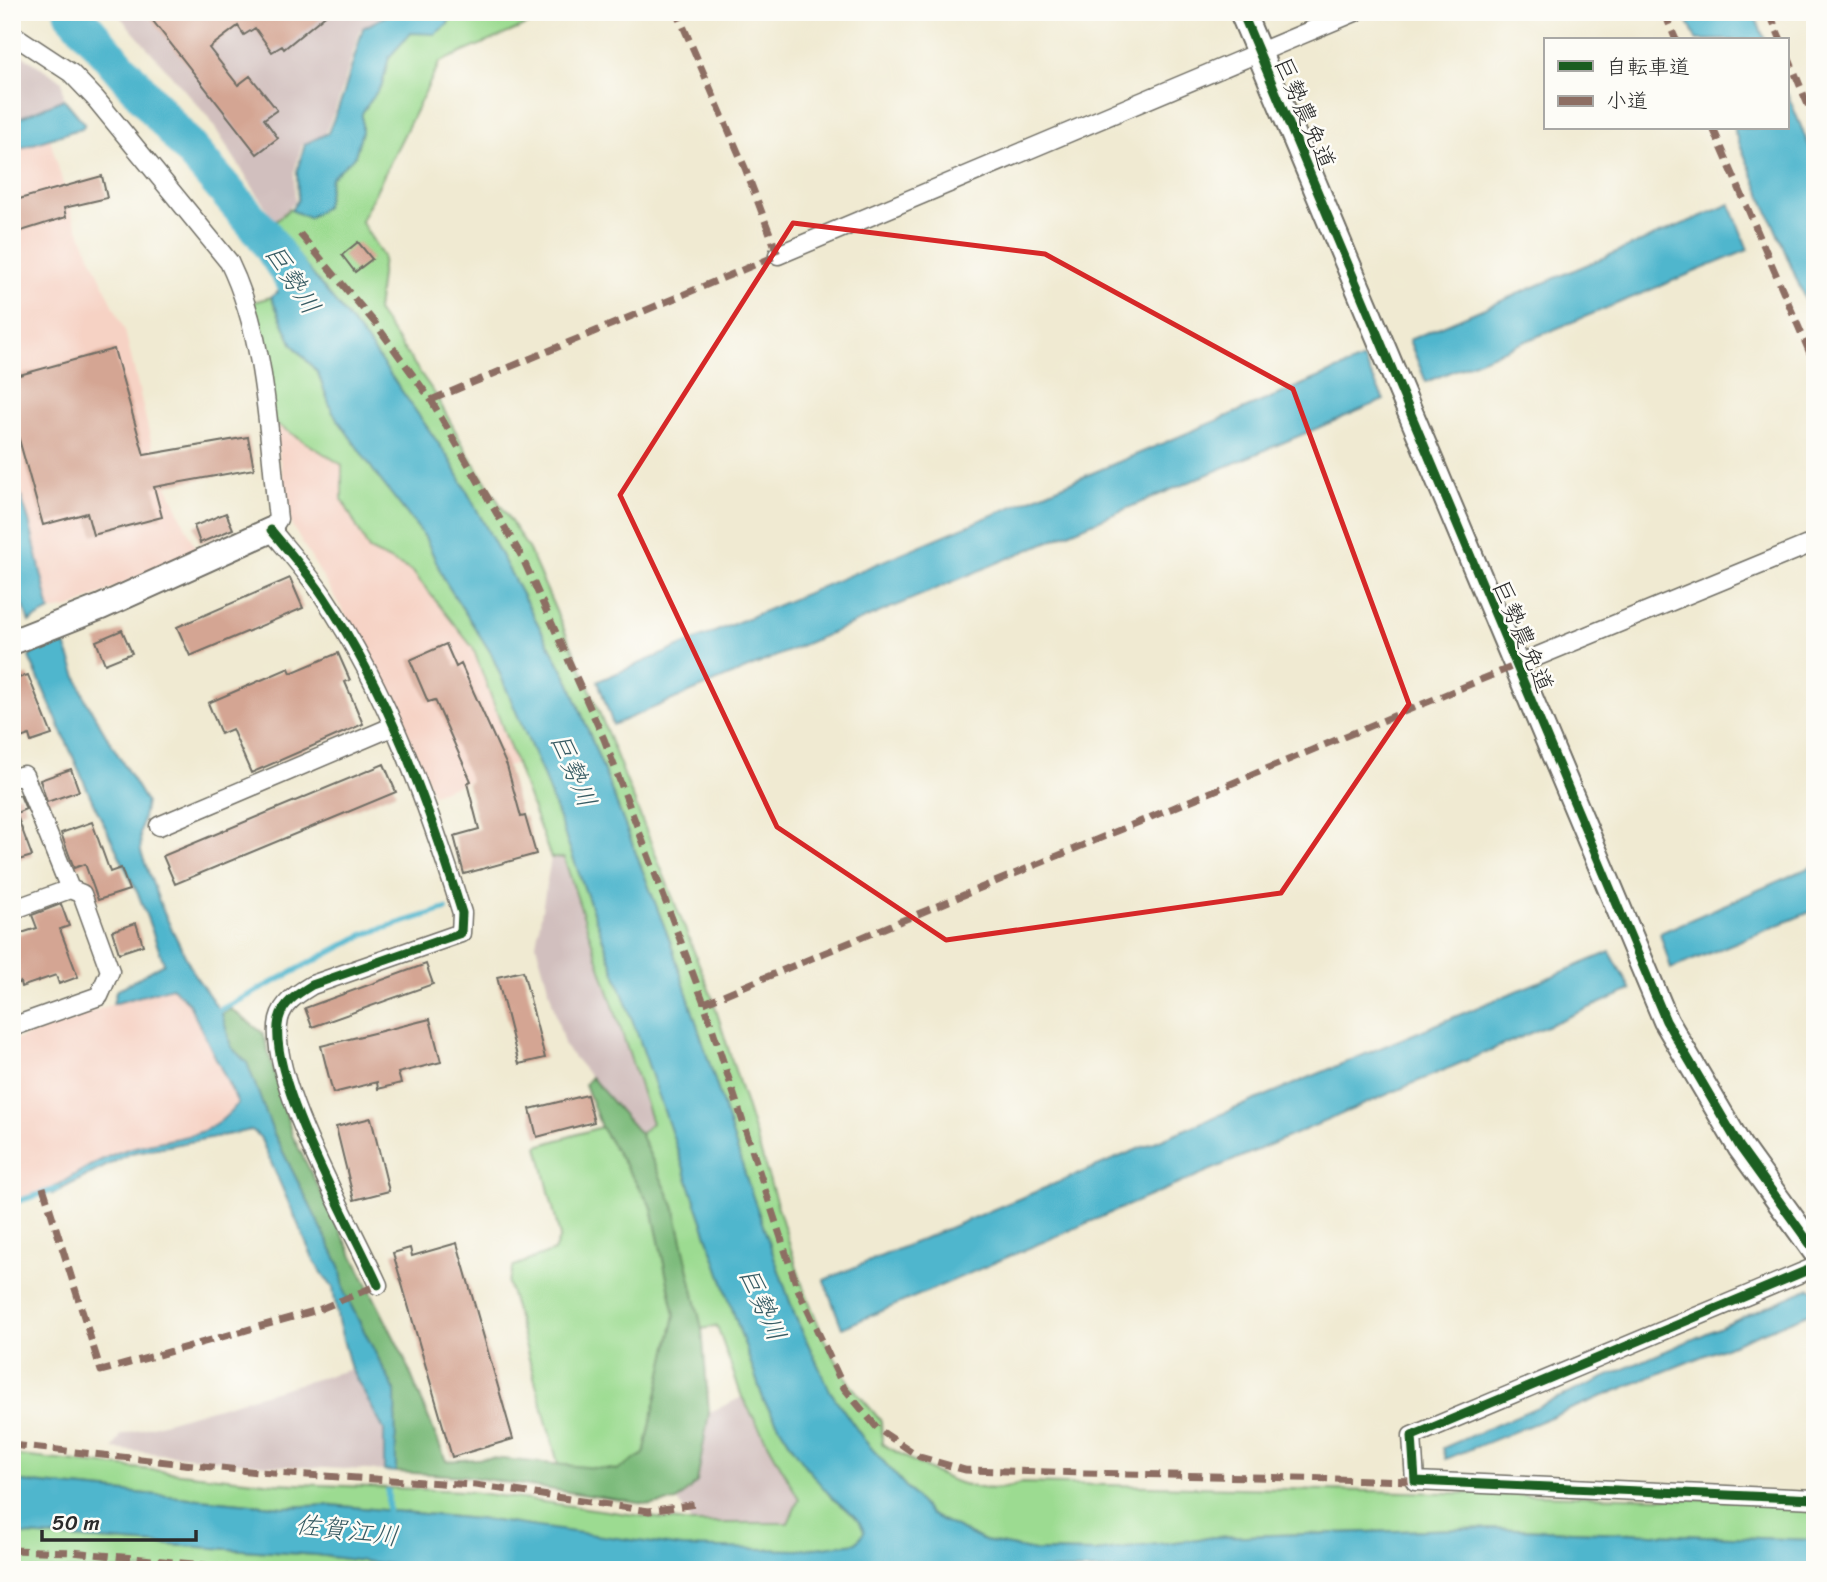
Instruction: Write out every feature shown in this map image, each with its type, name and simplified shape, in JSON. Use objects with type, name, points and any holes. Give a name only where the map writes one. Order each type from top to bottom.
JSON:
[{"type":"street","name":"巨勢農免道","points":[[1242,12],[1514,667],[1666,1021],[1740,1147],[1815,1251]]},
{"type":"street","points":[[778,255],[1355,12]]},
{"type":"street","points":[[12,34],[71,73],[95,98],[229,261],[243,290],[259,360],[278,519],[271,530],[58,625],[22,638]]},
{"type":"street","points":[[271,530],[323,596],[394,726],[446,862],[462,914],[461,933],[312,985],[292,998],[279,1016],[277,1042],[301,1124],[378,1285]]},
{"type":"street","points":[[1514,667],[1815,542]]},
{"type":"street","points":[[159,826],[394,726]]},
{"type":"street","points":[[12,778],[24,775],[71,889],[82,894],[110,971],[99,996],[12,1027]]},
{"type":"street","points":[[12,911],[71,889]]},
{"type":"street","points":[[1815,1267],[1412,1436],[1415,1481],[1815,1499]]},
{"type":"highlighted area","points":[[793,223],[1045,254],[1293,389],[1409,704],[1281,893],[946,940],[777,827],[620,495]]},
{"type":"shaded area","points":[[116,12],[391,12],[360,29],[340,97],[325,134],[302,145],[294,173],[295,202],[275,222],[208,117]]},
{"type":"shaded area","points":[[12,49],[62,81],[64,99],[12,121]]},
{"type":"shaded area","points":[[50,139],[72,215],[125,331],[156,462],[197,551],[70,608],[50,611],[29,521],[12,468],[12,151]]},
{"type":"shaded area","points":[[273,422],[342,465],[342,499],[369,550],[412,571],[473,648],[518,763],[433,794],[402,721],[362,643],[291,524]]},
{"type":"shaded area","points":[[551,858],[564,858],[653,1123],[640,1134],[565,1047],[536,944]]},
{"type":"shaded area","points":[[172,987],[188,1002],[238,1103],[223,1122],[192,1135],[126,1149],[85,1168],[52,1189],[12,1200],[12,1041],[113,1004]]},
{"type":"shaded area","points":[[351,1369],[384,1430],[384,1471],[268,1465],[113,1449],[121,1435]]},
{"type":"shaded area","points":[[742,1397],[799,1499],[789,1523],[692,1523],[678,1501],[697,1482],[709,1413]]},
{"type":"green space","points":[[452,12],[557,12],[440,62],[361,221],[383,257],[377,311],[435,394],[468,454],[529,550],[586,679],[712,997],[802,1284],[825,1341],[849,1383],[881,1421],[882,1444],[949,1479],[985,1488],[1003,1488],[1021,1483],[1792,1501],[1815,1504],[1815,1540],[1489,1528],[1214,1537],[1095,1552],[1035,1551],[984,1541],[931,1515],[865,1441],[830,1391],[795,1316],[749,1186],[670,941],[570,684],[450,460],[366,340],[308,269],[275,222],[289,209],[309,217],[326,206],[331,178],[355,155],[362,131],[362,113],[382,84],[389,57],[411,33],[448,24]]},
{"type":"green space","points":[[271,297],[293,345],[318,373],[332,411],[378,477],[425,537],[445,581],[491,653],[542,772],[640,1041],[764,1401],[791,1445],[831,1497],[860,1521],[878,1546],[775,1563],[487,1520],[331,1505],[284,1507],[12,1481],[12,1455],[274,1483],[464,1491],[692,1523],[788,1523],[799,1499],[742,1397],[717,1326],[702,1329],[674,1206],[640,1134],[652,1123],[564,858],[551,858],[473,648],[412,571],[369,550],[342,499],[342,465],[273,422],[253,302]]},
{"type":"green space","points":[[231,1009],[263,1033],[292,1135],[403,1355],[446,1461],[491,1458],[617,1470],[644,1454],[675,1315],[652,1208],[601,1127],[585,1084],[591,1077],[640,1134],[674,1206],[702,1329],[709,1413],[697,1482],[677,1501],[651,1505],[465,1476],[396,1472],[395,1391],[345,1294],[340,1266],[273,1132],[247,1063],[231,1047],[222,1014]]},
{"type":"green space","points":[[601,1127],[652,1208],[675,1315],[644,1454],[617,1470],[559,1467],[508,1283],[514,1266],[554,1251],[560,1237],[538,1146]]},
{"type":"green space","points":[[12,1534],[316,1555],[432,1570],[12,1570]]},
{"type":"water","points":[[393,12],[452,12],[448,24],[435,34],[411,33],[389,57],[382,84],[362,113],[362,131],[355,156],[331,178],[326,206],[309,218],[291,210],[298,200],[297,172],[305,144],[328,133],[343,96],[363,28]]},
{"type":"water","points":[[1684,12],[1753,12],[1764,38],[1695,38]]},
{"type":"water","points":[[1788,95],[1815,160],[1815,323],[1734,130],[1788,130]]},
{"type":"water","points":[[64,99],[85,124],[82,128],[12,151],[12,121]]},
{"type":"water","points":[[1730,204],[1748,250],[1426,382],[1409,340]]},
{"type":"water","name":"佐賀江川","points":[[308,269],[366,340],[450,460],[570,684],[670,941],[749,1186],[795,1316],[830,1391],[865,1441],[931,1515],[984,1541],[1035,1551],[1095,1552],[1214,1537],[1489,1528],[1815,1540],[1815,1570],[432,1570],[316,1555],[12,1534],[12,1481],[284,1507],[331,1505],[487,1520],[682,1547],[798,1550],[856,1543],[864,1532],[855,1517],[831,1496],[812,1474],[764,1401],[640,1041],[542,772],[491,653],[445,581],[425,537],[378,477],[332,411],[318,373],[293,345],[271,297]]},
{"type":"water","points":[[1363,359],[1384,400],[613,725],[598,681]]},
{"type":"water","points":[[12,468],[29,521],[50,611],[29,622],[12,570]]},
{"type":"water","points":[[63,639],[86,701],[146,802],[140,833],[141,852],[162,909],[194,974],[222,1014],[231,1047],[247,1063],[273,1132],[340,1266],[345,1294],[395,1391],[396,1472],[384,1471],[384,1430],[351,1369],[338,1321],[333,1288],[315,1263],[260,1137],[252,1130],[131,1153],[52,1194],[52,1189],[61,1183],[115,1154],[214,1126],[238,1103],[188,1002],[172,987],[113,1004],[116,991],[164,963],[139,896],[93,802],[29,657],[40,647]]},
{"type":"water","points":[[1815,865],[1815,910],[1671,969],[1660,933]]},
{"type":"water","points":[[1610,952],[1631,990],[842,1328],[824,1280]]},
{"type":"water","points":[[1810,1288],[1815,1291],[1815,1311],[1446,1459],[1443,1448]]},
{"type":"building","points":[[146,12],[329,12],[284,49],[282,46],[272,52],[255,28],[244,35],[238,26],[209,48],[238,85],[250,76],[277,110],[264,119],[278,138],[257,154]]},
{"type":"building","points":[[102,176],[107,198],[64,208],[66,217],[12,234],[12,201]]},
{"type":"building","points":[[358,242],[372,259],[355,272],[342,255]]},
{"type":"building","points":[[114,349],[144,455],[248,437],[254,469],[154,487],[162,517],[93,535],[87,513],[43,525],[12,414],[12,377]]},
{"type":"building","points":[[226,513],[233,529],[200,543],[194,526]]},
{"type":"building","points":[[290,578],[303,608],[190,656],[177,627]]},
{"type":"building","points":[[122,630],[132,653],[105,664],[96,641]]},
{"type":"building","points":[[446,644],[456,667],[461,664],[507,766],[521,817],[525,816],[536,854],[464,874],[454,836],[479,829],[467,783],[471,781],[435,700],[428,702],[410,660]]},
{"type":"building","points":[[338,653],[350,680],[345,682],[363,724],[251,773],[232,729],[221,734],[208,703],[289,668],[291,673]]},
{"type":"building","points":[[28,675],[52,735],[31,742],[29,735],[12,741],[12,716],[21,713],[12,680]]},
{"type":"building","points":[[384,764],[396,792],[175,884],[163,856]]},
{"type":"building","points":[[71,769],[79,791],[47,802],[40,780]]},
{"type":"building","points":[[20,795],[26,809],[16,813],[32,856],[12,862],[12,797]]},
{"type":"building","points":[[92,822],[110,872],[121,868],[129,890],[98,900],[85,864],[74,868],[61,833]]},
{"type":"building","points":[[61,904],[69,926],[60,929],[78,977],[59,984],[56,975],[21,987],[20,982],[16,984],[12,974],[12,936],[37,928],[32,915]]},
{"type":"building","points":[[136,923],[143,945],[119,953],[112,931]]},
{"type":"building","points":[[426,964],[433,984],[312,1027],[305,1008]]},
{"type":"building","points":[[523,971],[545,1058],[519,1064],[497,977]]},
{"type":"building","points":[[430,1019],[441,1062],[398,1073],[401,1083],[378,1089],[377,1082],[333,1093],[321,1046]]},
{"type":"building","points":[[587,1095],[594,1122],[537,1137],[530,1109]]},
{"type":"building","points":[[371,1118],[389,1191],[354,1200],[336,1127]]},
{"type":"building","points":[[457,1243],[513,1439],[452,1457],[393,1253],[410,1248],[412,1256]]},
{"type":"waterway","name":"巨勢川","points":[[72,12],[264,235],[321,322]]},
{"type":"waterway","points":[[213,1014],[365,934],[446,909]]},
{"type":"waterway","points":[[12,1203],[57,1189]]},
{"type":"waterway","name":"佐賀江川","points":[[388,1491],[388,1518]]},
{"type":"marked path","points":[[431,400],[778,255],[745,168],[677,12]]},
{"type":"marked path","points":[[1664,12],[1675,38]]},
{"type":"marked path","points":[[1769,12],[1780,38]]},
{"type":"marked path","points":[[1788,56],[1815,122]]},
{"type":"marked path","points":[[1714,130],[1815,365]]},
{"type":"marked path","points":[[300,234],[375,323],[431,400],[522,557],[604,739],[704,1003],[797,1287],[844,1388],[878,1429],[920,1457],[965,1470],[1415,1481]]},
{"type":"marked path","points":[[704,1003],[1514,666]]},
{"type":"marked path","points":[[43,1187],[101,1371],[318,1310],[378,1285]]},
{"type":"marked path","points":[[12,1445],[257,1472],[475,1485],[649,1511],[696,1504]]},
{"type":"marked path","points":[[12,1550],[72,1552],[253,1570]]},
{"type":"cycle path","points":[[1242,12],[1666,1021],[1740,1147],[1815,1251]]},
{"type":"cycle path","points":[[271,530],[324,597],[387,710],[420,790],[462,913],[461,933],[312,985],[288,1003],[279,1019],[278,1045],[285,1077],[298,1114],[378,1285]]},
{"type":"cycle path","points":[[1815,1267],[1412,1436],[1415,1481],[1815,1499]]}]
